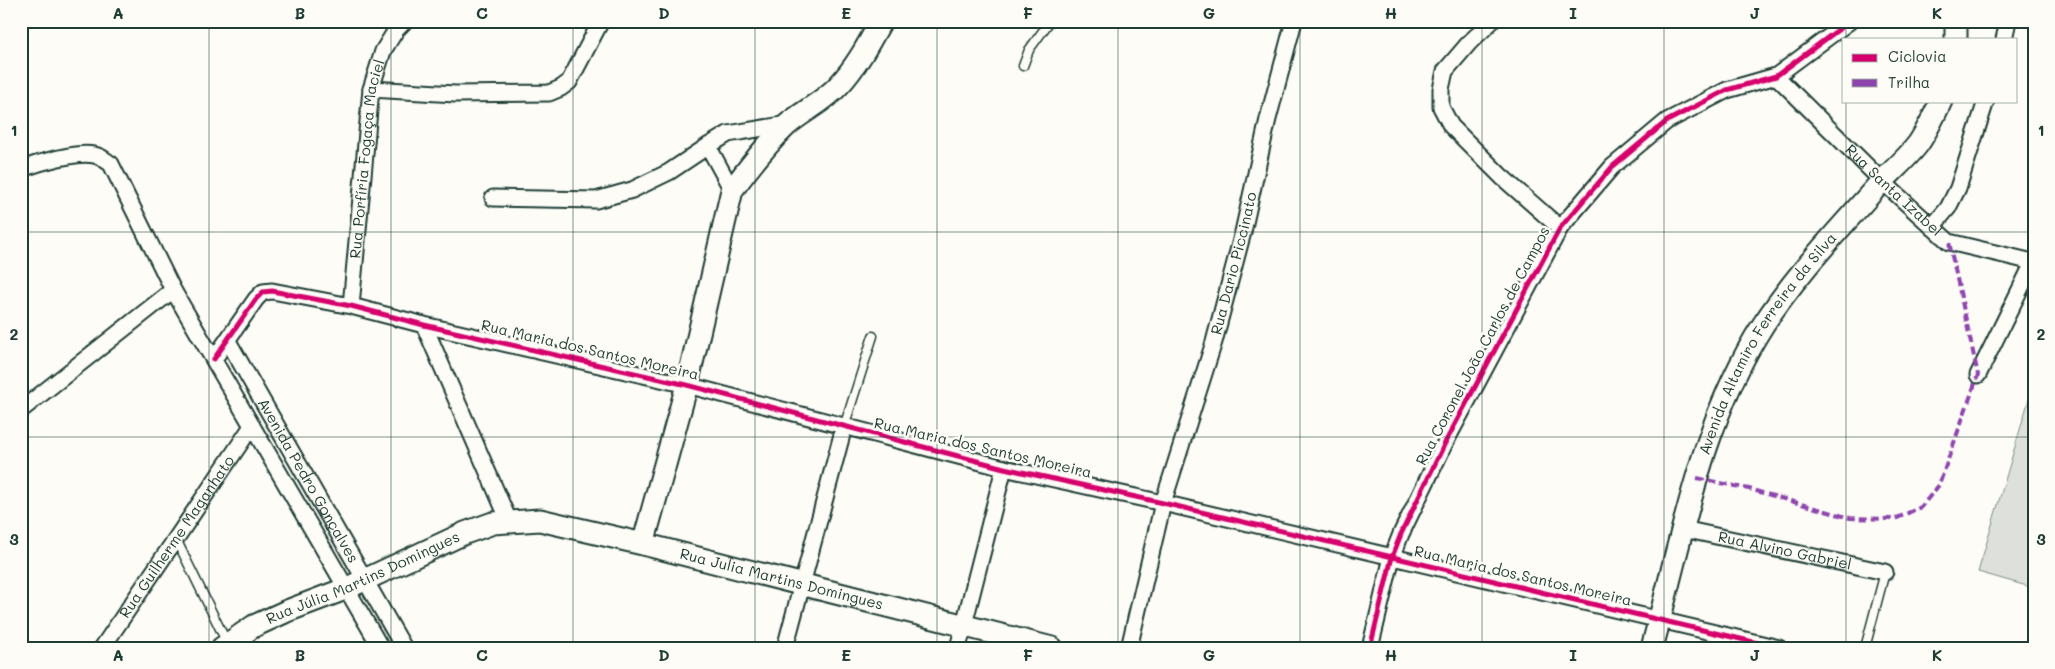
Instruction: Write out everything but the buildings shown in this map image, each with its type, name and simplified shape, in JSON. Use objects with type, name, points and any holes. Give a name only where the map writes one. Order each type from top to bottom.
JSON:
[{"type":"main road","points":[[643,544],[686,385],[732,190],[750,165],[788,124],[839,86],[864,52],[881,21]]},
{"type":"main road","points":[[1956,21],[1956,38]]},
{"type":"main road","name":"Avenida Altamiro Ferreira da Silva","points":[[1652,648],[1715,422],[1730,385],[1763,325],[1801,273],[1882,181],[1917,145],[1933,120],[1941,102]]},
{"type":"main road","name":"Rua Julia Martins Domingues","points":[[509,521],[540,520],[643,544],[1052,648]]},
{"type":"main road","name":"Rua Júlia Martins Domingues","points":[[225,645],[254,626],[345,589],[465,533],[493,523],[509,521]]},
{"type":"street","name":"Rua Porfíria Fogaça Maciel","points":[[351,306],[371,89],[383,51],[396,30],[405,21]]},
{"type":"street","points":[[371,89],[454,94],[549,93],[569,82],[601,21]]},
{"type":"street","name":"Rua Dario Piccinato","points":[[1129,648],[1163,503],[1214,342],[1243,232],[1268,119],[1294,21]]},
{"type":"street","points":[[1492,21],[1469,43],[1445,71],[1441,89],[1441,107],[1450,126],[1502,177],[1560,228]]},
{"type":"street","name":"Rua Coronel João Carlos de Campos","points":[[1370,648],[1392,558],[1401,534],[1445,443],[1560,228],[1612,167],[1667,121],[1727,90],[1776,76],[1850,21]]},
{"type":"street","points":[[2004,38],[2008,21]]},
{"type":"street","name":"Rua Santa Izabel","points":[[1776,76],[1882,181],[1949,242],[2033,261]]},
{"type":"street","points":[[1932,227],[1948,208],[1958,188],[1986,102]]},
{"type":"street","points":[[493,198],[596,200],[632,190],[669,172],[728,134],[788,124]]},
{"type":"street","points":[[708,146],[732,190]]},
{"type":"street","name":"Avenida Pedro Gonçalves","points":[[21,169],[47,160],[92,154],[103,158],[110,164],[173,290],[380,648]]},
{"type":"street","points":[[1978,375],[2033,261]]},
{"type":"street","points":[[21,410],[173,290]]},
{"type":"street","name":"Rua Maria dos Santos Moreira","points":[[214,359],[256,299],[263,292],[272,291],[351,306],[424,325],[686,385],[1004,468],[1163,503],[1779,648]]},
{"type":"street","points":[[424,325],[509,521]]},
{"type":"street","name":"Avenida Pedro Gonçalves","points":[[228,341],[404,648]]},
{"type":"street","name":"Rua Guilherme Maganhato","points":[[102,648],[252,426]]},
{"type":"street","points":[[785,648],[844,427]]},
{"type":"street","points":[[958,648],[1004,468]]},
{"type":"street","name":"Rua Alvino Gabriel","points":[[1684,528],[1886,572]]},
{"type":"lane","points":[[1023,66],[1029,50],[1050,21]]},
{"type":"lane","points":[[844,427],[873,336]]},
{"type":"lane","points":[[176,540],[225,645]]},
{"type":"lane","points":[[1865,648],[1886,572]]},
{"type":"shaded area","points":[[2034,382],[2034,588],[1978,572]]},
{"type":"marked path","points":[[1697,478],[1749,489],[1850,518],[1895,519],[1921,507],[1939,485],[1978,375],[1949,242]]},
{"type":"cycle path","points":[[1370,648],[1392,557],[1401,534],[1445,443],[1560,228],[1612,167],[1667,121],[1727,90],[1776,76],[1850,21]]},
{"type":"cycle path","points":[[214,359],[256,299],[263,292],[272,291],[351,306],[424,325],[687,385],[1004,468],[1163,503],[1779,648]]}]
